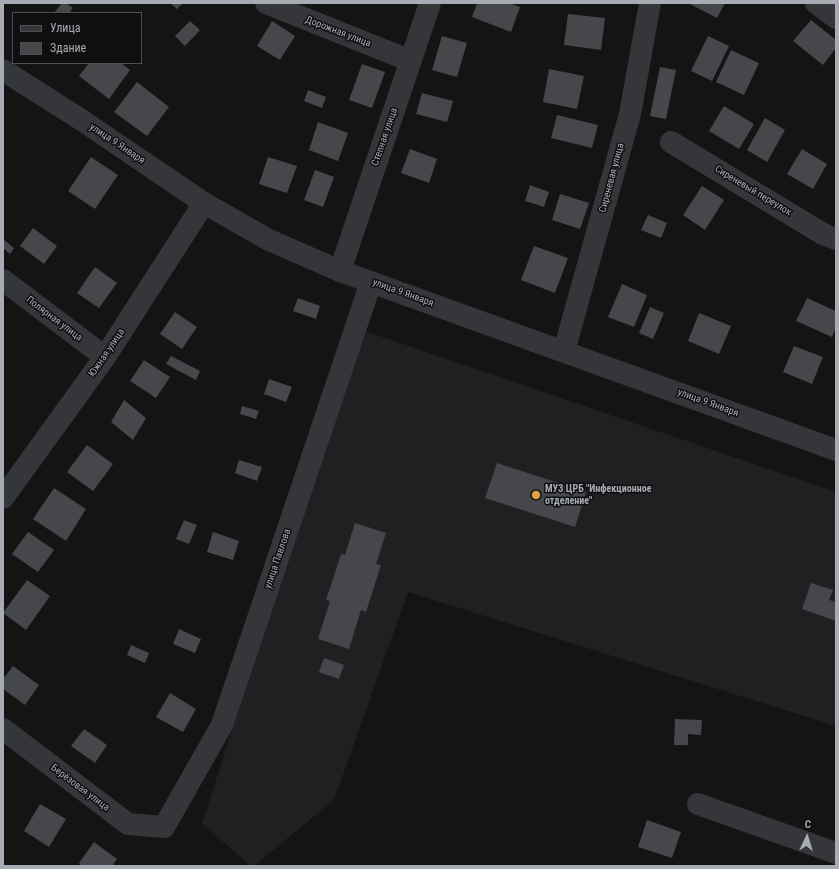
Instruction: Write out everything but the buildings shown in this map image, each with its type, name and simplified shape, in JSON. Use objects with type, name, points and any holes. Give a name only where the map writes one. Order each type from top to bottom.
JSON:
[{"type":"street","name":"Дорожная улица","points":[[266,3],[411,61]]},
{"type":"street","name":"Степная улица","points":[[340,271],[430,3]]},
{"type":"street","name":"Сиреневая улица","points":[[564,351],[630,114],[650,3]]},
{"type":"street","points":[[816,3],[836,18]]},
{"type":"street","name":"улица 9 Января","points":[[3,70],[204,203],[268,240],[340,271],[836,449]]},
{"type":"street","name":"Сиреневый переулок","points":[[671,142],[836,240]]},
{"type":"street","name":"Южная улица","points":[[3,498],[105,357],[204,203]]},
{"type":"street","name":"Полярная улица","points":[[3,280],[105,357]]},
{"type":"street","name":"улица Павлова","points":[[164,827],[222,725],[372,282]]},
{"type":"street","name":"Берёзовая улица","points":[[3,729],[128,824],[164,827]]},
{"type":"street","points":[[698,804],[836,853]]},
{"type":"shaded area","points":[[365,331],[836,492],[836,726],[408,592],[334,800],[254,866],[251,866],[202,824],[241,701]]},
{"type":"place","name":"МУЗ ЦРБ \"Инфекционное отделение\"","points":[[536,495]]}]
